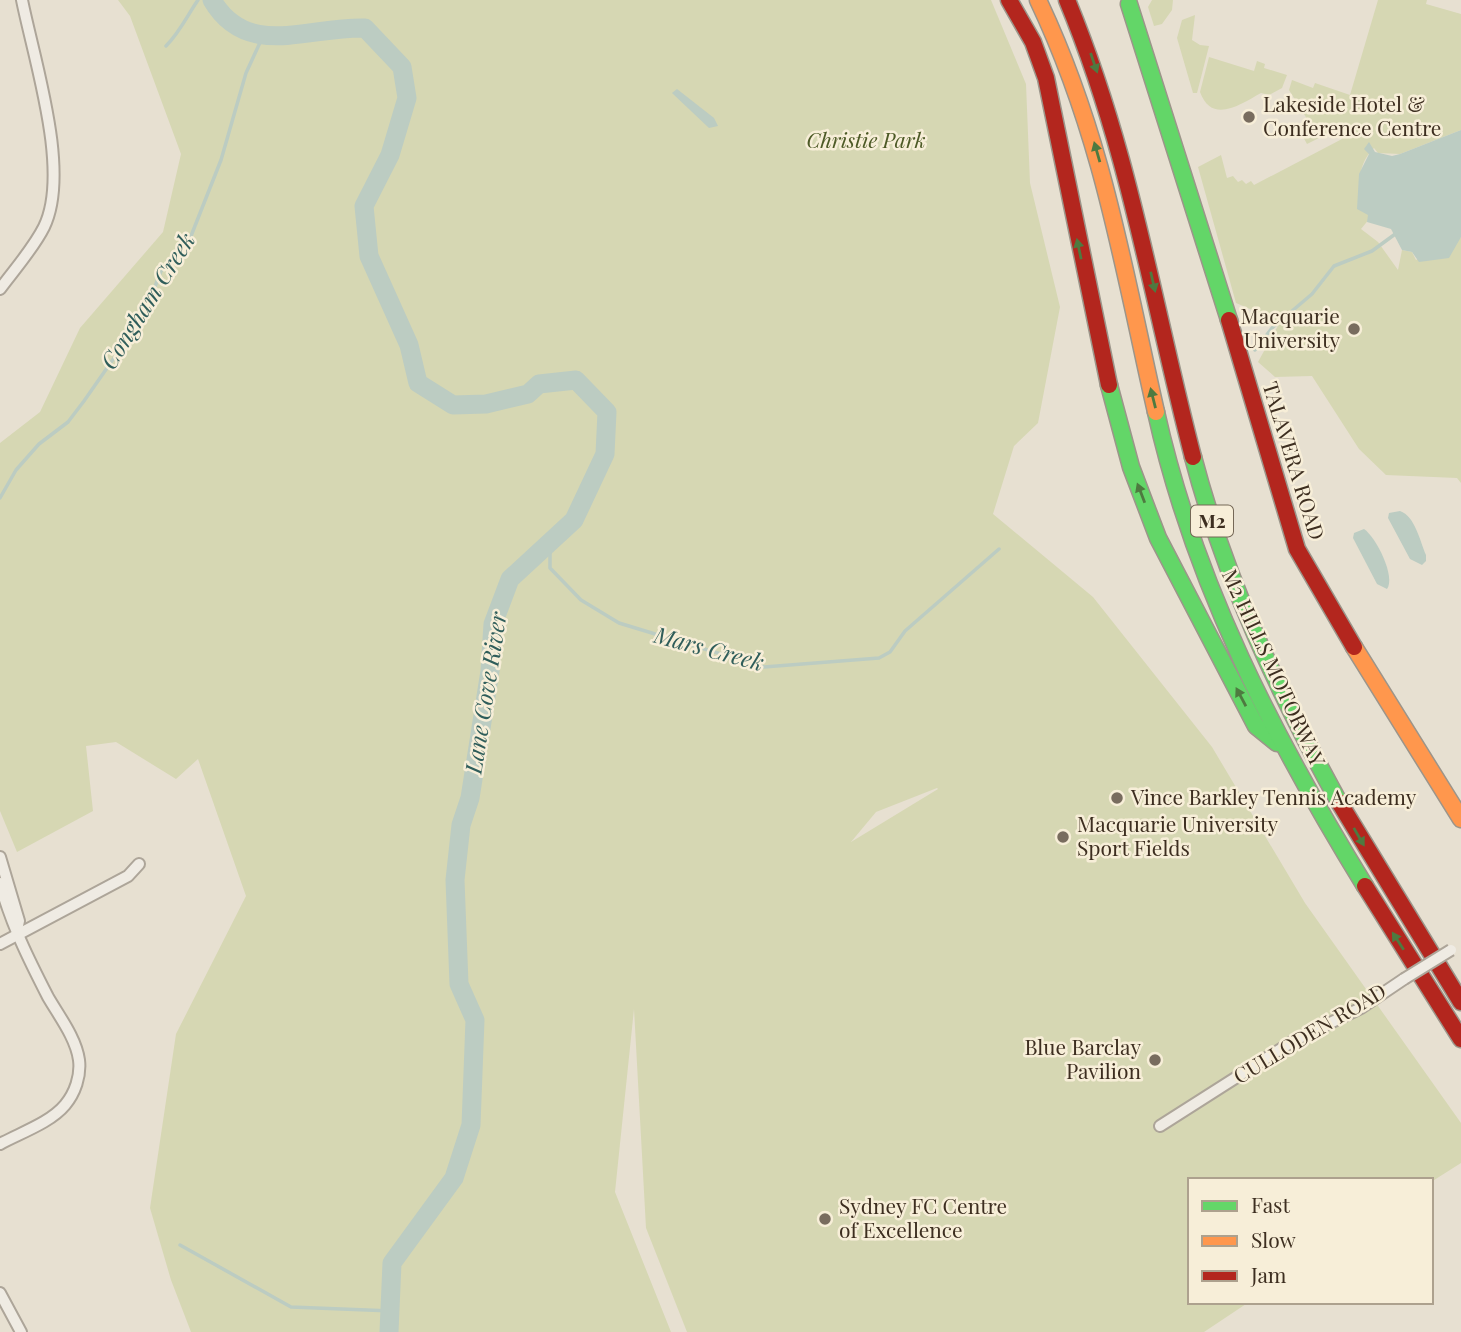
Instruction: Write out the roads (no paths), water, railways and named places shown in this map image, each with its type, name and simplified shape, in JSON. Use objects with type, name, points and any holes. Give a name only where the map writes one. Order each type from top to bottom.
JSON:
[{"type":"main road","name":"M2","points":[[1009,0],[1032,41],[1046,78],[1105,372],[1130,467],[1174,571],[1256,726],[1283,749]]},
{"type":"main road","name":"M2 HILLS MOTORWAY","points":[[1038,0],[1062,48],[1096,147],[1147,374],[1183,513],[1221,615],[1283,749],[1363,887],[1461,1040]]},
{"type":"main road","name":"M2 HILLS MOTORWAY","points":[[1067,0],[1088,46],[1107,100],[1146,250],[1201,488],[1237,591],[1287,704],[1327,782],[1386,884],[1461,1002]]},
{"type":"main road","name":"TALAVERA ROAD","points":[[1128,1],[1183,169],[1297,549],[1318,589],[1461,820]]},
{"type":"street","points":[[0,289],[44,228],[54,194],[53,153],[22,0]]},
{"type":"street","points":[[0,857],[19,921],[18,932]]},
{"type":"street","points":[[0,944],[18,932],[128,876],[139,864]]},
{"type":"street","points":[[0,883],[10,923],[18,932],[31,964],[76,1050],[79,1071],[73,1095],[64,1107],[0,1144]]},
{"type":"street","name":"CULLODEN ROAD","points":[[1160,1126],[1295,1040],[1361,1008],[1456,947]]},
{"type":"street","points":[[0,1293],[21,1332]]},
{"type":"waterway","points":[[166,46],[198,0]]},
{"type":"waterway","name":"Lane Cove River","points":[[212,0],[226,18],[243,29],[261,35],[281,36],[365,28],[402,67],[407,98],[390,155],[364,206],[369,256],[409,345],[418,383],[453,405],[486,404],[528,394],[539,384],[576,380],[607,412],[605,454],[574,520],[510,579],[493,624],[490,671],[470,798],[461,825],[455,880],[459,984],[475,1020],[471,1125],[454,1178],[392,1263],[389,1332]]},
{"type":"waterway","name":"Congham Creek","points":[[0,498],[16,470],[39,444],[68,422],[84,401],[144,315],[161,271],[191,236],[221,160],[246,73],[263,36]]},
{"type":"waterway","name":"Mars Creek","points":[[1255,350],[1272,328],[1312,294],[1334,266],[1372,251],[1398,232]]},
{"type":"waterway","name":"Mars Creek","points":[[550,542],[550,568],[581,600],[619,623],[764,667],[879,658],[890,652],[905,631],[999,549]]},
{"type":"waterway","points":[[180,1245],[291,1307],[392,1311]]},
{"type":"place","name":"Lakeside Hotel & Conference Centre","points":[[1249,117]]},
{"type":"place","name":"Macquarie University","points":[[1354,329]]},
{"type":"place","name":"Vince Barkley Tennis Academy","points":[[1117,798]]},
{"type":"place","name":"Macquarie University Sport Fields","points":[[1063,837]]},
{"type":"place","name":"Blue Barclay Pavilion","points":[[1155,1060]]},
{"type":"place","name":"Sydney FC Centre of Excellence","points":[[825,1219]]},
{"type":"park label","name":"Christie Park","points":[[866,141]]}]
